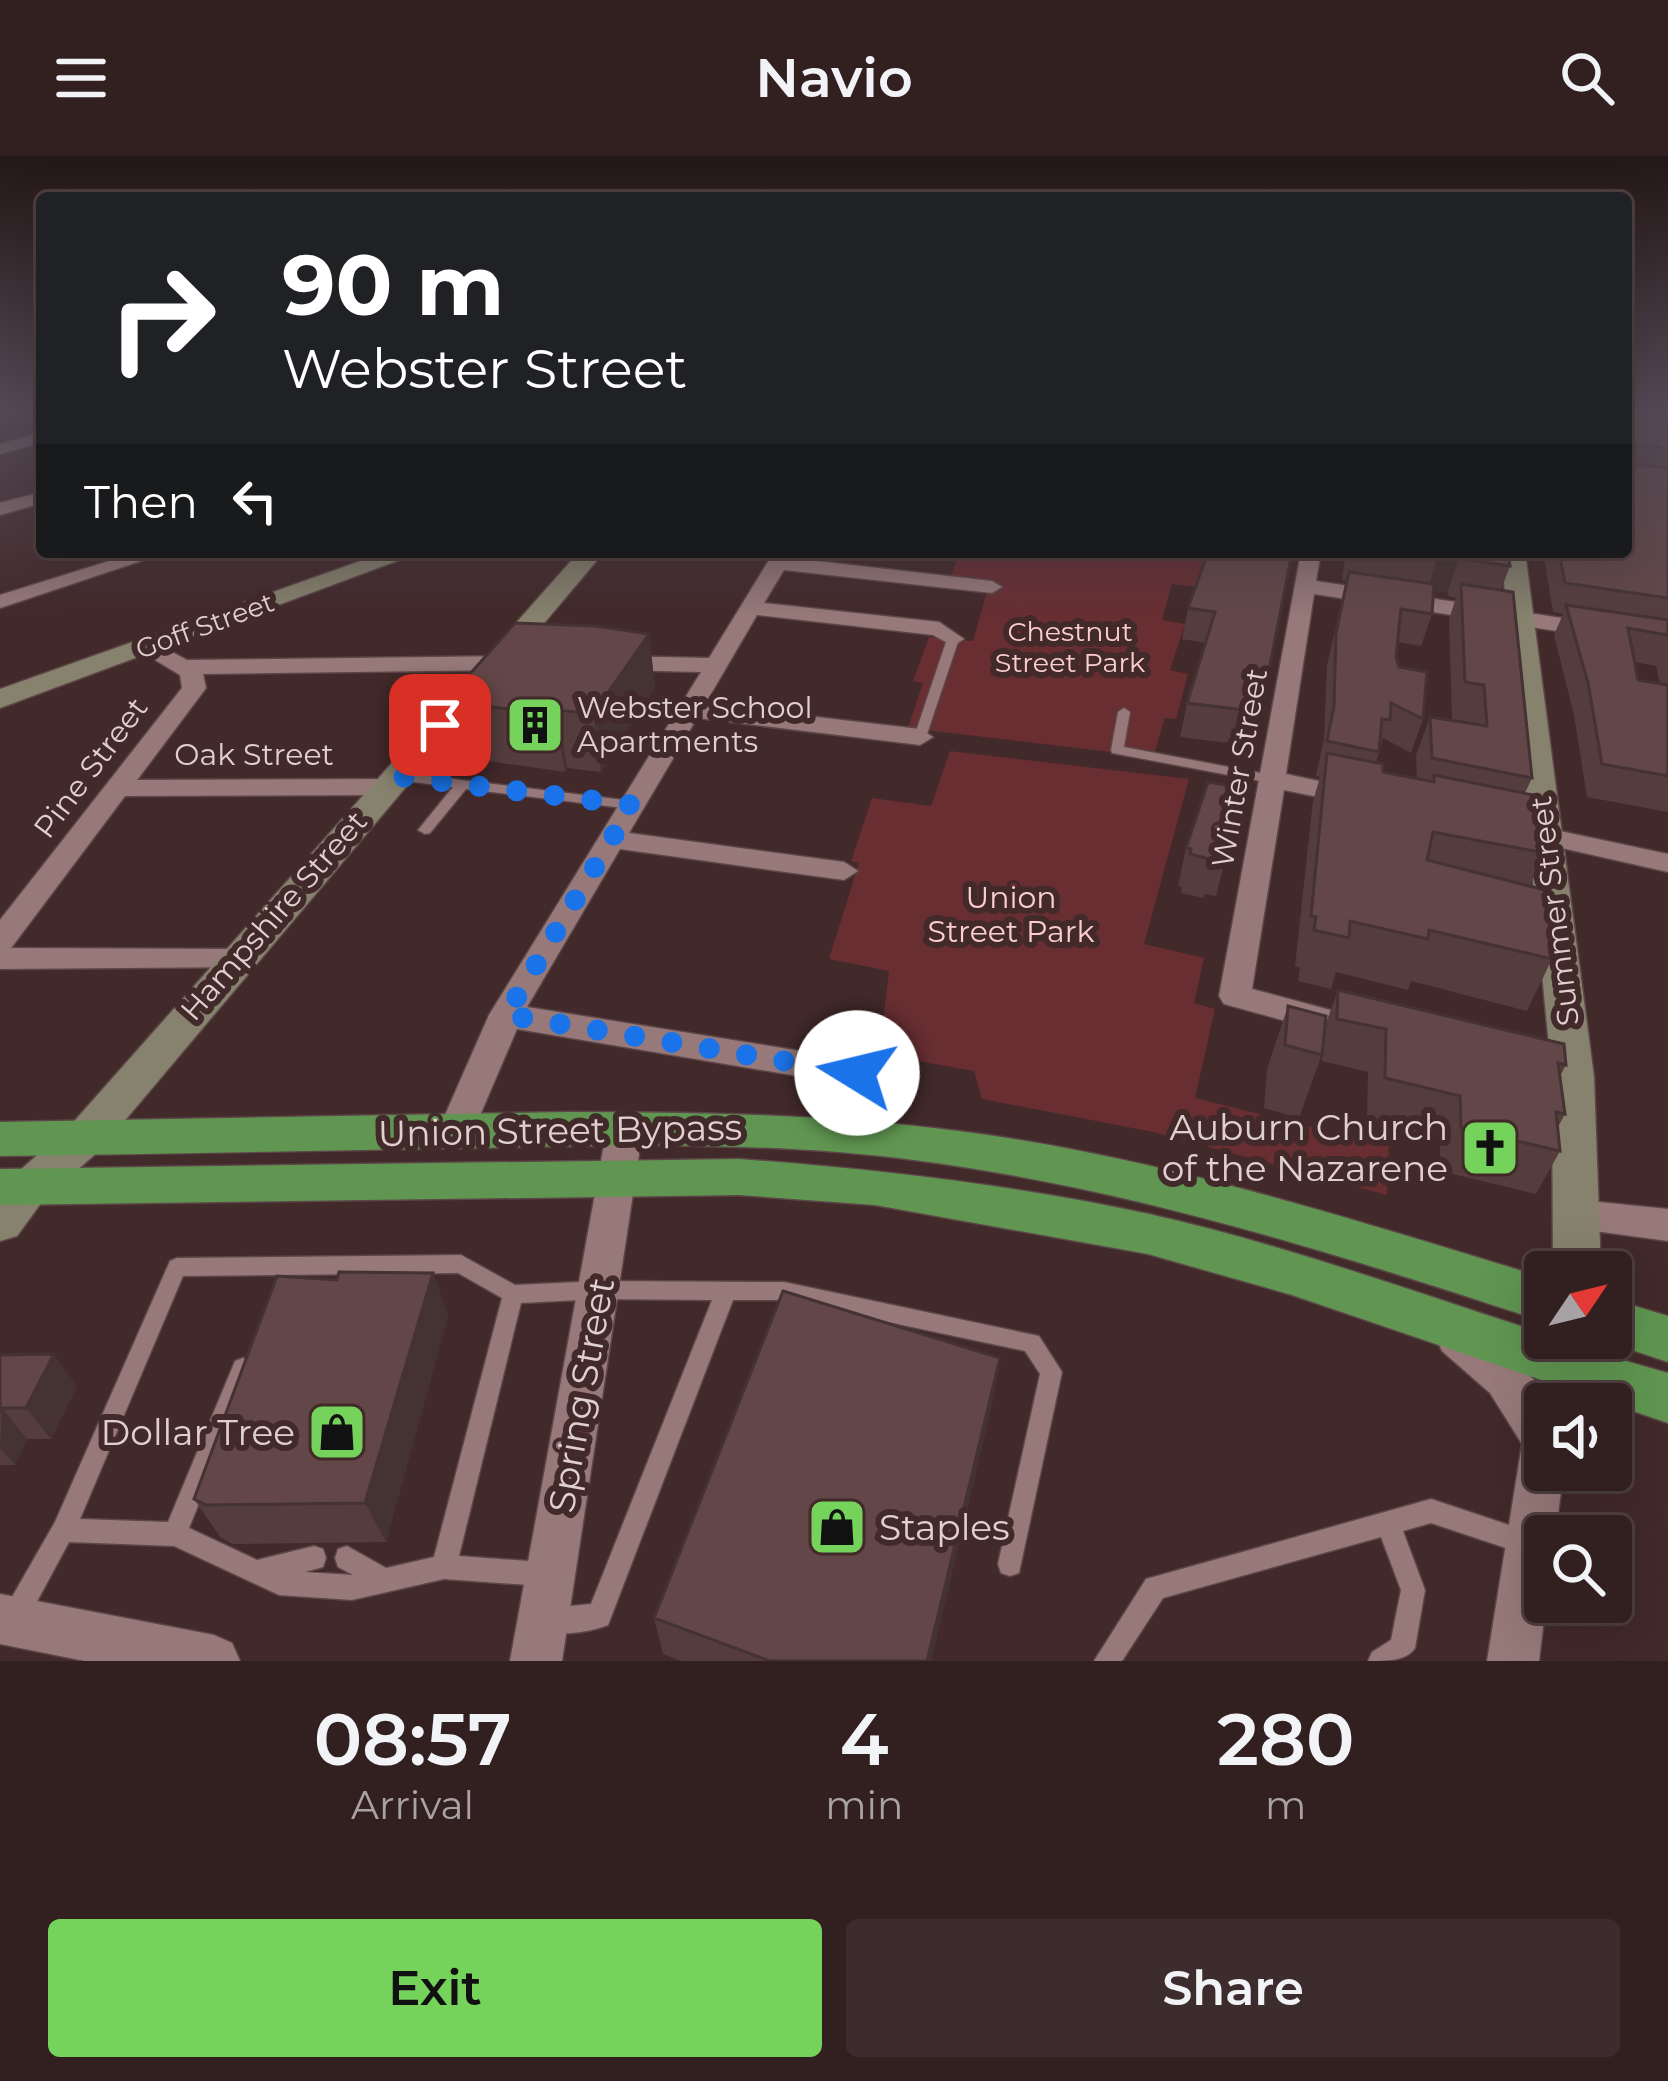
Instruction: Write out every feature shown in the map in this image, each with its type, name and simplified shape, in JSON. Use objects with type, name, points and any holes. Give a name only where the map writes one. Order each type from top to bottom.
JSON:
[{"type":"highway","name":"Union Street Bypass","points":[[0,1139],[625,1128],[908,1142],[1155,1185],[1524,1294]]},
{"type":"highway","name":"Union Street Bypass","points":[[9,1198],[618,1178],[739,1177],[875,1187],[1148,1234],[1292,1274],[1654,1394]]},
{"type":"highway","points":[[1632,1328],[1668,1339]]},
{"type":"street","points":[[0,509],[36,499]]},
{"type":"street","points":[[0,602],[139,558]]},
{"type":"street","name":"Goff Street","points":[[0,699],[386,558]]},
{"type":"street","name":"Hampshire Street","points":[[9,1198],[86,1138],[587,558]]},
{"type":"street","points":[[456,1131],[506,1015],[781,558],[992,587]]},
{"type":"street","name":"Winter Street","points":[[1310,558],[1235,996],[1364,1028]]},
{"type":"street","name":"Summer Street","points":[[1514,558],[1547,836],[1558,1074],[1580,1216],[1578,1251]]},
{"type":"street","points":[[1305,586],[1668,641]]},
{"type":"street","points":[[754,608],[939,628],[953,639]]},
{"type":"street","points":[[148,646],[183,667],[537,663]]},
{"type":"street","points":[[599,663],[718,665]]},
{"type":"street","name":"Pine Street","points":[[0,941],[194,688],[194,677],[183,667]]},
{"type":"street","points":[[690,710],[920,737]]},
{"type":"street","points":[[1271,779],[1384,802]]},
{"type":"street","name":"Oak Street","points":[[121,788],[391,782]]},
{"type":"street","points":[[1497,826],[1668,863]]},
{"type":"street","points":[[612,839],[844,871]]},
{"type":"street","points":[[0,958],[235,960]]},
{"type":"street","points":[[506,1015],[857,1073]]},
{"type":"street","name":"Spring Street","points":[[539,1642],[625,1128]]},
{"type":"street","points":[[1580,1216],[1668,1225]]},
{"type":"street","points":[[1438,1323],[1505,1379],[1524,1408]]},
{"type":"street","points":[[1513,1661],[1524,1585]]},
{"type":"street","points":[[7,1620],[214,1661]]},
{"type":"lane","points":[[920,737],[953,639]]},
{"type":"lane","points":[[1124,712],[1117,750],[1271,779]]},
{"type":"lane","points":[[391,782],[462,784],[632,805]]},
{"type":"lane","points":[[425,830],[462,784]]},
{"type":"lane","points":[[7,1620],[63,1530],[177,1267],[281,1276],[461,1264],[513,1294],[599,1289],[784,1291],[1032,1343],[1051,1372],[1010,1564]]},
{"type":"lane","points":[[539,1642],[599,1616],[726,1291]]},
{"type":"lane","points":[[444,1567],[513,1294]]},
{"type":"lane","points":[[175,1534],[252,1348]]},
{"type":"lane","points":[[1107,1661],[1154,1588],[1431,1511],[1524,1542]]},
{"type":"lane","points":[[1381,1661],[1402,1648],[1414,1590],[1388,1523]]},
{"type":"lane","points":[[63,1530],[175,1534],[279,1583],[352,1588],[444,1567],[551,1575]]},
{"type":"lane","points":[[258,1571],[314,1558]]},
{"type":"lane","points":[[347,1558],[380,1578]]},
{"type":"green space","name":"Chestnut Street Park","points":[[958,558],[1207,558],[1196,587],[1172,584],[1162,620],[1185,624],[1170,670],[1188,674],[1176,719],[1165,718],[1153,757],[908,728],[923,683],[913,681],[929,637],[973,641],[990,581],[951,577]]},
{"type":"green space","name":"Union Street Park","points":[[950,751],[1189,779],[1144,944],[1204,958],[1194,1003],[1215,1009],[1195,1098],[1389,1146],[1387,1195],[1153,1132],[982,1099],[974,1071],[879,1054],[889,971],[829,959],[859,863],[851,861],[872,798],[931,806]]},
{"type":"building","points":[[1632,479],[1668,479],[1668,598],[1565,583],[1560,558],[1632,558]]},
{"type":"building","points":[[1206,558],[1291,558],[1261,712],[1187,703],[1215,612],[1188,608]]},
{"type":"building","points":[[1509,558],[1510,566],[1461,559]]},
{"type":"building","points":[[1349,572],[1434,584],[1432,614],[1401,609],[1396,657],[1399,667],[1427,672],[1423,719],[1391,703],[1390,720],[1382,719],[1379,752],[1327,741],[1334,706],[1336,633]]},
{"type":"building","points":[[1461,584],[1513,592],[1532,778],[1432,758],[1430,717],[1487,726],[1484,685],[1465,682]]},
{"type":"building","points":[[1566,605],[1668,620],[1668,635],[1628,628],[1638,680],[1668,685],[1668,776],[1602,764],[1588,683]]},
{"type":"building","points":[[515,623],[596,626],[649,634],[593,714],[558,710],[555,715],[454,702],[465,686],[461,684]]},
{"type":"building","points":[[1327,753],[1383,764],[1383,772],[1434,782],[1434,775],[1538,796],[1545,853],[1433,832],[1427,860],[1545,890],[1555,947],[1550,946],[1552,959],[1429,930],[1428,939],[1350,921],[1349,938],[1314,930],[1316,917],[1311,916]]},
{"type":"building","points":[[1208,782],[1243,788],[1226,858],[1214,855],[1213,860],[1190,854],[1191,849],[1186,848]]},
{"type":"building","points":[[1338,990],[1564,1044],[1566,1065],[1558,1063],[1565,1114],[1556,1112],[1560,1151],[1461,1128],[1460,1096],[1385,1078],[1386,1029],[1337,1019]]},
{"type":"building","points":[[1288,1006],[1326,1016],[1322,1055],[1285,1045]]},
{"type":"building","name":"Dollar Tree","points":[[339,1272],[433,1273],[365,1503],[206,1505],[194,1499],[277,1276],[337,1280]]},
{"type":"building","name":"Staples","points":[[783,1291],[1000,1358],[927,1661],[770,1661],[654,1618]]},
{"type":"building","points":[[54,1354],[26,1408],[0,1411],[0,1355]]},
{"type":"place","name":"Webster School Apartments","points":[[535,725]]},
{"type":"place","name":"Auburn Church of the Nazarene","points":[[1490,1148]]},
{"type":"place","name":"Dollar Tree","points":[[337,1432]]},
{"type":"place","name":"Staples","points":[[837,1527]]},
{"type":"route","points":[[440,725],[396,776],[632,805],[506,1015],[857,1073]]}]
